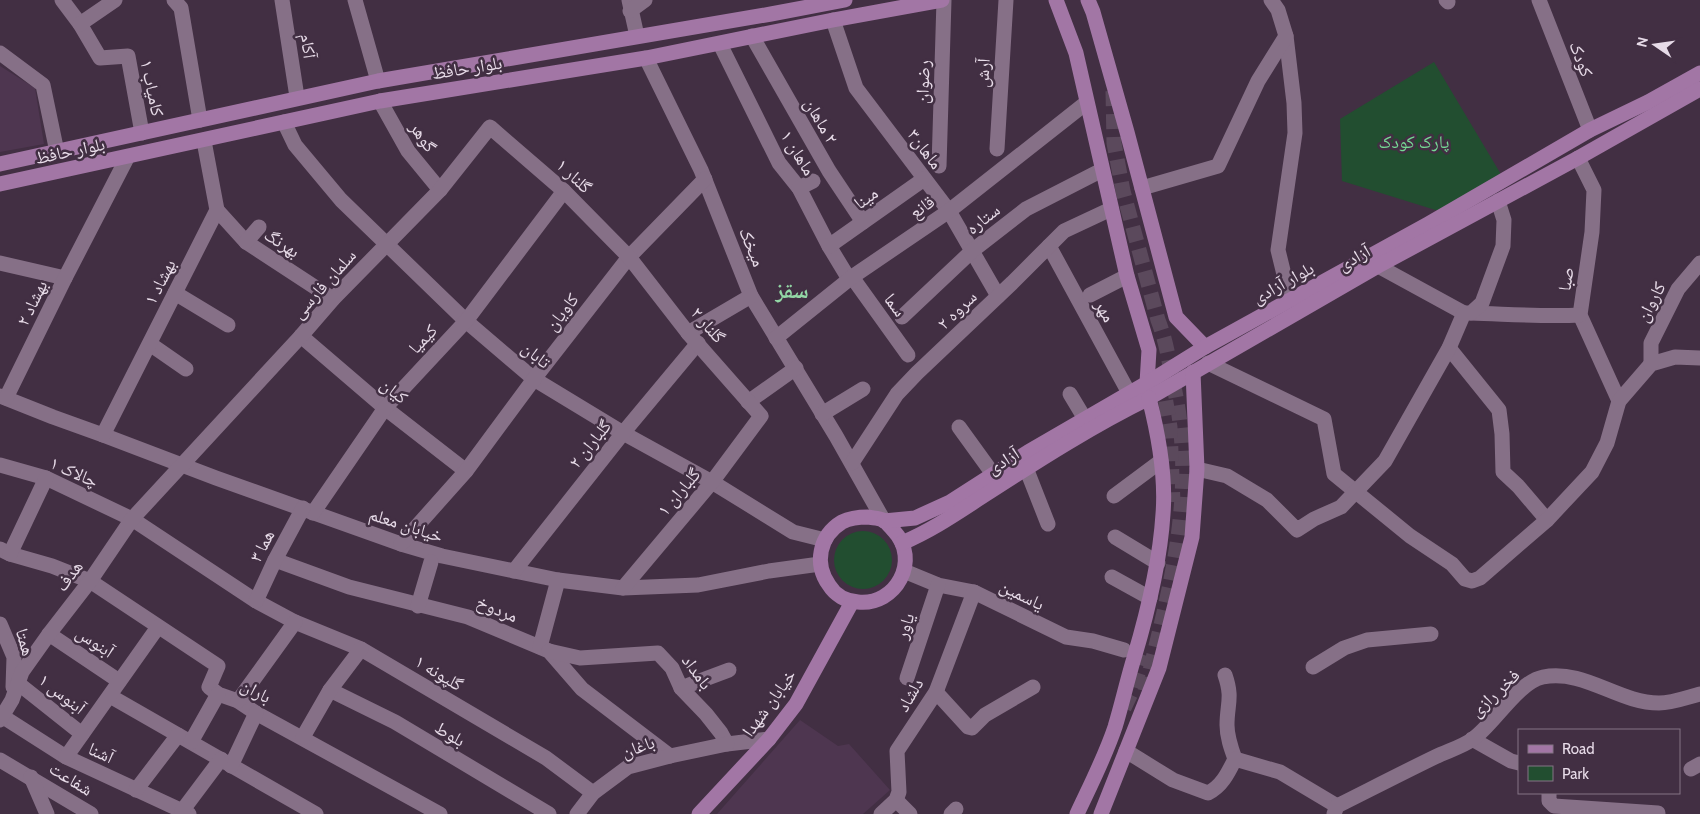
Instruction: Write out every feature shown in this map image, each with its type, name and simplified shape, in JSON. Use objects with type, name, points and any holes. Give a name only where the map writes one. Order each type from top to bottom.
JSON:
[{"type":"main road","name":"بلوار حافظ","points":[[0,164],[297,97],[378,81],[845,0]]},
{"type":"main road","name":"بلوار حافظ","points":[[0,184],[127,158],[380,101],[646,58],[943,0]]},
{"type":"main road","points":[[1056,0],[1076,53],[1127,276],[1149,350],[1148,390],[1157,429],[1164,512],[1158,564],[1114,728],[1077,814]]},
{"type":"main road","points":[[1088,0],[1142,188],[1176,317],[1205,347]]},
{"type":"main road","name":"بلوار آزادی","points":[[884,520],[915,518],[950,502],[1129,393],[1148,390],[1205,347],[1428,224],[1590,130],[1648,102],[1700,73]]},
{"type":"main road","name":"آزادی","points":[[902,543],[927,532],[1026,468],[1118,413],[1148,390],[1193,372],[1378,266],[1578,158],[1700,89]]},
{"type":"main road","points":[[1101,814],[1159,668],[1192,537],[1197,468],[1193,372]]},
{"type":"main road","points":[[868,517],[884,520],[897,534],[902,543],[905,557],[904,571],[899,583],[890,593],[878,600],[865,603],[852,602],[830,588],[823,577],[820,552],[824,540],[832,529],[843,522],[855,518],[868,517]]},
{"type":"main road","name":"خیابان شهدا","points":[[699,814],[769,739],[796,704],[852,602]]},
{"type":"street","name":"کامیاب ۱","points":[[62,0],[80,24],[100,58],[128,56],[142,133]]},
{"type":"street","points":[[80,24],[115,0]]},
{"type":"street","points":[[174,0],[181,8],[200,120]]},
{"type":"street","name":"آکام","points":[[282,0],[297,97]]},
{"type":"street","points":[[355,0],[378,81]]},
{"type":"street","points":[[637,36],[629,6],[645,0]]},
{"type":"street","name":"رضوان","points":[[939,166],[943,0]]},
{"type":"street","name":"آرش","points":[[997,149],[1006,0]]},
{"type":"street","points":[[1271,0],[1278,10],[1286,36],[1294,103],[1295,133],[1278,250],[1289,295],[1293,299]]},
{"type":"street","name":"کودک","points":[[1539,0],[1590,130]]},
{"type":"street","name":"ماهان۳","points":[[833,20],[856,88],[949,211],[998,296]]},
{"type":"street","name":"٢ ماهان","points":[[752,36],[829,171],[863,222]]},
{"type":"street","points":[[1142,188],[1218,166],[1258,81],[1286,36]]},
{"type":"street","name":"ماهان ۱","points":[[720,44],[779,163],[799,188],[829,246],[851,278]]},
{"type":"street","points":[[0,54],[43,85],[57,152]]},
{"type":"street","name":"میخک","points":[[646,58],[705,179],[752,296],[884,520]]},
{"type":"street","name":"گوهر","points":[[380,101],[408,152],[440,190]]},
{"type":"street","name":"قانع","points":[[776,338],[851,278],[949,211],[1086,102]]},
{"type":"street","name":"تابان","points":[[284,122],[295,145],[341,200],[466,321],[534,379],[623,433],[712,482],[793,532],[824,540]]},
{"type":"street","name":"سلمان فارسی","points":[[182,464],[333,299],[440,190],[490,127]]},
{"type":"street","name":"گلنار ۱","points":[[490,127],[564,191],[628,257]]},
{"type":"street","points":[[204,141],[218,210]]},
{"type":"street","name":"بهشاد ۲","points":[[3,397],[127,158]]},
{"type":"street","name":"صبا","points":[[1578,158],[1594,190],[1592,232],[1580,315],[1619,401]]},
{"type":"street","name":"ستاره","points":[[902,316],[972,251],[1026,209],[1102,170]]},
{"type":"street","name":"کاویان","points":[[402,544],[466,472],[534,379],[628,257],[705,179]]},
{"type":"street","name":"مینا","points":[[829,246],[924,179]]},
{"type":"street","points":[[799,188],[812,181]]},
{"type":"street","name":"کیمیا","points":[[308,511],[385,408],[466,321],[564,191]]},
{"type":"street","points":[[1197,468],[1227,476],[1259,495],[1267,500],[1297,530],[1314,519],[1341,507],[1385,461],[1468,313],[1482,303],[1503,246],[1504,220],[1498,201]]},
{"type":"street","name":"سروه ۲","points":[[852,463],[897,394],[1064,231],[1111,209]]},
{"type":"street","name":"بهرنگ","points":[[218,210],[246,242],[333,299]]},
{"type":"street","name":"بهشاد ۱","points":[[104,435],[218,210]]},
{"type":"street","points":[[246,242],[259,227]]},
{"type":"street","name":"مهر","points":[[1049,246],[1129,393]]},
{"type":"street","name":"گلنار ۲","points":[[628,257],[693,338],[761,416]]},
{"type":"street","points":[[0,263],[65,278]]},
{"type":"street","name":"کاروان","points":[[1651,364],[1651,343],[1678,289],[1700,263]]},
{"type":"street","points":[[1378,266],[1468,313],[1527,314],[1548,317],[1580,315]]},
{"type":"street","points":[[1090,296],[1127,276]]},
{"type":"street","name":"سما","points":[[851,278],[908,355]]},
{"type":"street","points":[[175,293],[228,325]]},
{"type":"street","points":[[693,338],[752,296]]},
{"type":"street","name":"کیان","points":[[301,336],[385,408],[466,472]]},
{"type":"street","name":"گلباران ۲","points":[[514,571],[623,433],[693,338]]},
{"type":"street","points":[[150,344],[186,369]]},
{"type":"street","points":[[1449,348],[1499,410],[1502,434],[1502,472],[1518,486],[1547,520]]},
{"type":"street","points":[[1208,363],[1324,419],[1334,474],[1410,536],[1452,564],[1465,579],[1472,581],[1480,578],[1547,520],[1592,472],[1607,443],[1619,401],[1651,364],[1675,357],[1700,358]]},
{"type":"street","points":[[748,402],[796,368]]},
{"type":"street","points":[[822,414],[863,389]]},
{"type":"street","points":[[1070,394],[1085,419]]},
{"type":"street","name":"خیابان معلم","points":[[3,397],[216,478],[402,544],[442,556],[558,580],[622,588],[698,585],[769,571],[820,564]]},
{"type":"street","name":"گلباران ۱","points":[[622,588],[712,482],[761,416]]},
{"type":"street","points":[[959,427],[994,474]]},
{"type":"street","points":[[1114,496],[1161,461]]},
{"type":"street","name":"هدف","points":[[1,718],[12,700],[22,672],[49,634],[90,581],[132,518],[182,464]]},
{"type":"street","points":[[1026,468],[1048,524]]},
{"type":"street","name":"چالاک ۱","points":[[2,470],[46,478],[132,518],[256,601]]},
{"type":"street","points":[[5,552],[46,478]]},
{"type":"street","name":"هما ۳","points":[[256,601],[275,560],[308,511]]},
{"type":"street","points":[[1115,537],[1158,564]]},
{"type":"street","name":"باران","points":[[5,552],[52,566],[90,581],[218,666],[209,687],[218,694],[238,701],[440,814]]},
{"type":"street","name":"مردوخ","points":[[275,560],[349,587],[418,606],[468,617],[545,649],[582,689],[670,756]]},
{"type":"street","points":[[418,606],[431,562]]},
{"type":"street","name":"یاسمین","points":[[904,571],[938,585],[974,592],[1066,637],[1093,641],[1124,650]]},
{"type":"street","points":[[1112,577],[1150,598]]},
{"type":"street","points":[[545,649],[558,580]]},
{"type":"street","name":"یاور","points":[[907,678],[938,585]]},
{"type":"street","name":"دلشاد","points":[[896,800],[900,782],[897,752],[936,692],[974,592]]},
{"type":"street","name":"گلپونه ۱","points":[[256,601],[295,622],[361,649],[546,758],[593,793]]},
{"type":"street","points":[[238,701],[295,622]]},
{"type":"street","name":"همتا","points":[[0,624],[14,657],[12,700]]},
{"type":"street","points":[[66,757],[158,627]]},
{"type":"street","name":"آبنوس","points":[[49,634],[119,680]]},
{"type":"street","points":[[1313,666],[1344,648],[1367,640],[1431,634]]},
{"type":"street","points":[[303,737],[330,690],[361,649]]},
{"type":"street","name":"بامداد","points":[[545,649],[580,658],[658,652],[672,668],[681,688],[706,714],[727,744]]},
{"type":"street","points":[[681,688],[728,670]]},
{"type":"street","points":[[1225,675],[1230,689],[1227,725],[1229,744],[1235,759]]},
{"type":"street","name":"فخر رازی","points":[[1335,810],[1472,740],[1501,713],[1520,690],[1541,677],[1568,676],[1632,698],[1660,703],[1700,694]]},
{"type":"street","name":"آبنوس ۱","points":[[19,684],[82,734]]},
{"type":"street","points":[[936,692],[968,727],[972,728],[985,715],[1033,688]]},
{"type":"street","name":"بلوط","points":[[330,690],[395,722],[549,814]]},
{"type":"street","points":[[136,790],[184,738],[218,694]]},
{"type":"street","points":[[110,696],[226,762],[299,810],[316,814]]},
{"type":"street","points":[[185,812],[226,762],[256,712]]},
{"type":"street","name":"آشنا","points":[[1,718],[66,757],[185,812]]},
{"type":"street","points":[[727,744],[769,739]]},
{"type":"street","points":[[1472,740],[1511,761],[1518,763]]},
{"type":"street","name":"باغان","points":[[577,814],[593,793],[628,767],[727,744]]},
{"type":"street","points":[[1126,751],[1173,780],[1208,793],[1216,789],[1224,779],[1235,759]]},
{"type":"street","points":[[1235,759],[1280,772],[1335,810]]},
{"type":"street","name":"شفاعت","points":[[0,760],[91,814]]},
{"type":"street","points":[[31,777],[47,814]]},
{"type":"street","points":[[1549,794],[1549,802],[1554,806],[1657,814]]},
{"type":"street","points":[[883,813],[896,800],[910,814]]},
{"type":"shaded area","points":[[0,66],[35,88],[44,144],[0,152]]},
{"type":"shaded area","points":[[800,720],[838,746],[849,744],[890,790],[863,814],[717,814]]},
{"type":"green space","name":"پارک کودک","points":[[1434,62],[1502,176],[1445,213],[1342,181],[1340,119]]},
{"type":"green space","points":[[857,531],[869,531],[884,539],[892,554],[892,566],[884,581],[869,589],[857,589],[842,581],[834,566],[834,554],[842,539]]},
{"type":"tunnel","points":[[1113,91],[1114,143],[1123,191],[1168,353],[1180,427],[1183,465],[1182,503],[1178,540],[1145,691]]},
{"type":"tunnel","points":[[1162,378],[1170,427],[1173,502]]},
{"type":"tunnel","points":[[1124,708],[1133,689],[1144,655]]},
{"type":"district","name":"سقز","points":[[792,290]]}]
